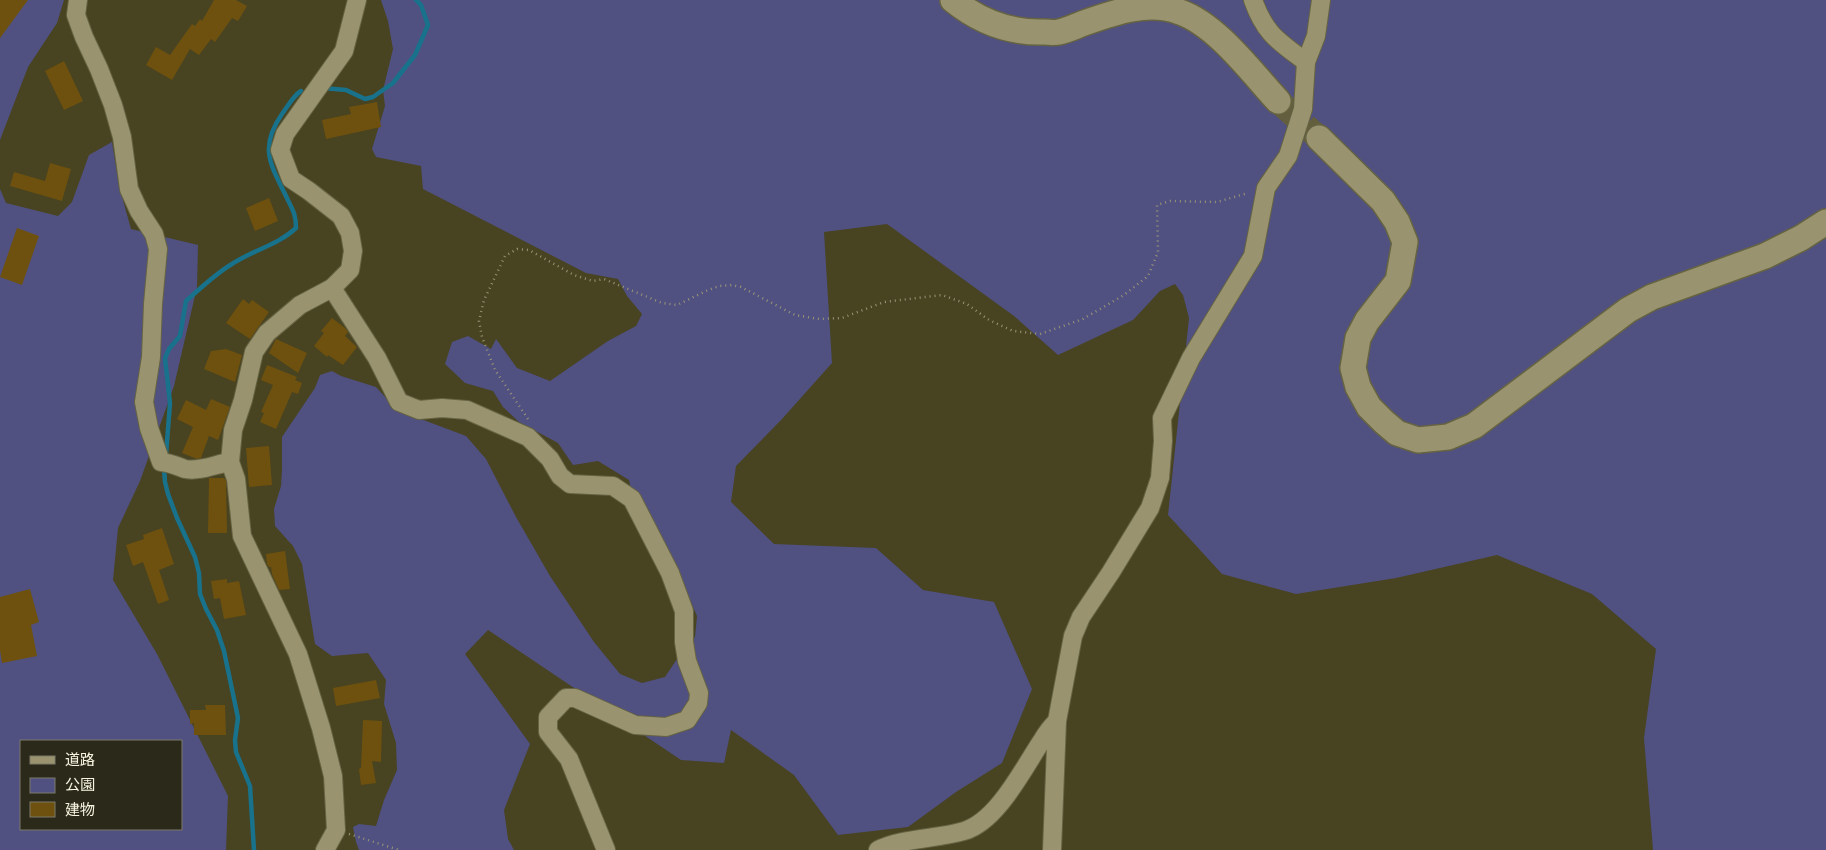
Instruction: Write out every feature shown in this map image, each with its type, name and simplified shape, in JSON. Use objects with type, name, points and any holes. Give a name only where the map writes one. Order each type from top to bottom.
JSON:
[{"type":"street","points":[[78,0],[76,15],[113,105],[122,137],[129,189],[139,211],[154,234],[158,250],[151,357],[144,402],[149,428],[167,463],[196,469],[230,462]]},
{"type":"street","points":[[953,0],[979,19],[1001,28],[1030,33],[1059,32],[1103,16],[1136,8],[1161,7],[1181,12],[1202,24],[1222,40],[1278,101]]},
{"type":"street","points":[[1253,0],[1258,17],[1273,38],[1306,62]]},
{"type":"street","points":[[1052,850],[1057,721],[1074,636],[1081,617],[1112,572],[1150,508],[1160,478],[1162,418],[1191,358],[1253,256],[1266,188],[1288,156],[1302,109],[1306,62],[1316,36],[1322,0]]},
{"type":"street","points":[[325,850],[336,830],[334,776],[298,654],[242,536],[236,479],[230,462],[233,430],[243,400],[254,352],[267,332],[300,305],[332,288],[350,270],[353,251],[350,233],[341,216],[292,179],[280,150],[285,134],[344,51],[352,4]]},
{"type":"street","points":[[1319,138],[1383,201],[1397,222],[1405,242],[1398,281],[1367,321],[1358,338],[1353,368],[1358,387],[1369,407],[1397,433],[1418,440],[1448,437],[1474,426],[1628,310],[1652,297],[1765,256],[1801,238],[1826,222]]},
{"type":"street","points":[[332,288],[377,358],[399,402],[419,410],[442,408],[467,410],[528,437],[550,459],[560,476],[570,484],[613,486],[632,500],[670,573],[684,611],[684,642],[687,661],[699,693],[698,703],[687,720],[666,727],[635,725],[575,698],[566,698],[548,717],[548,732],[569,759],[606,850]]},
{"type":"street","points":[[878,850],[892,845],[965,831],[978,825],[989,817],[1028,764],[1043,737],[1057,721]]},
{"type":"path","points":[[532,423],[495,370],[478,321],[484,300],[505,256],[517,249],[529,250],[574,275],[593,281],[604,278],[662,303],[677,305],[706,291],[732,285],[741,287],[795,315],[819,319],[842,318],[884,302],[942,295],[967,304],[989,320],[1013,331],[1040,334],[1083,319],[1124,295],[1148,276],[1158,252],[1157,205],[1170,201],[1217,202],[1266,188]]},
{"type":"path","points":[[336,830],[399,850]]},
{"type":"green space","points":[[0,0],[64,0],[57,23],[28,67],[0,140]]},
{"type":"green space","points":[[381,0],[1826,0],[1826,850],[1653,850],[1644,738],[1656,649],[1592,594],[1497,555],[1396,578],[1296,594],[1222,574],[1168,515],[1189,318],[1183,295],[1175,284],[1160,291],[1133,320],[1058,355],[1014,316],[887,224],[824,232],[832,363],[782,419],[736,466],[731,502],[774,544],[876,548],[923,590],[994,602],[1032,689],[1002,763],[956,792],[908,827],[838,835],[794,775],[731,730],[724,763],[681,760],[488,630],[465,654],[530,744],[504,810],[508,839],[514,850],[359,850],[353,827],[359,824],[376,826],[384,800],[397,770],[396,743],[384,704],[386,680],[368,653],[332,656],[315,644],[302,564],[293,546],[275,526],[274,509],[281,486],[282,437],[315,388],[320,375],[332,371],[341,376],[376,387],[397,410],[466,436],[486,459],[516,517],[550,576],[594,642],[620,674],[642,683],[665,677],[695,637],[697,616],[682,581],[631,490],[629,480],[598,461],[573,465],[558,443],[519,422],[503,407],[493,391],[465,383],[445,364],[452,342],[468,336],[491,349],[496,339],[517,368],[550,381],[608,341],[636,326],[642,314],[627,296],[618,279],[586,273],[423,189],[421,166],[376,157],[372,149],[385,106],[383,90],[393,49],[388,21]]},
{"type":"green space","points":[[112,142],[119,186],[131,229],[198,245],[197,287],[174,386],[140,481],[118,528],[113,580],[157,654],[228,796],[226,850],[0,850],[0,189],[6,203],[58,216],[72,202],[89,155]]},
{"type":"building","points":[[0,0],[28,0],[0,38]]},
{"type":"building","points":[[214,0],[236,0],[247,6],[238,21],[232,18],[215,42],[211,39],[199,55],[190,49],[172,80],[146,65],[156,47],[170,55],[192,24],[195,26],[200,19],[202,21]]},
{"type":"building","points":[[64,61],[83,101],[64,110],[45,71]]},
{"type":"building","points":[[377,102],[381,127],[326,139],[322,120],[351,114],[349,107]]},
{"type":"building","points":[[50,163],[71,169],[62,201],[10,186],[14,172],[45,181]]},
{"type":"building","points":[[269,198],[278,221],[255,231],[246,208]]},
{"type":"building","points":[[17,228],[39,236],[22,285],[0,277]]},
{"type":"building","points":[[243,299],[249,304],[252,300],[269,312],[250,339],[226,323]]},
{"type":"building","points":[[332,318],[345,328],[348,332],[345,336],[357,347],[343,365],[328,355],[327,357],[314,346],[324,333],[321,331]]},
{"type":"building","points":[[276,339],[307,353],[298,373],[269,353]]},
{"type":"building","points":[[226,349],[242,355],[235,382],[204,369],[211,351]]},
{"type":"building","points":[[267,365],[297,377],[295,380],[302,383],[298,394],[292,392],[276,429],[260,422],[264,413],[261,412],[273,385],[261,380]]},
{"type":"building","points":[[211,399],[230,407],[218,440],[209,436],[201,458],[197,459],[182,453],[193,427],[177,419],[186,400],[206,410]]},
{"type":"building","points":[[269,446],[272,485],[249,487],[246,448]]},
{"type":"building","points":[[209,478],[224,478],[226,481],[227,533],[208,533]]},
{"type":"building","points":[[162,528],[174,564],[159,570],[169,600],[158,604],[143,562],[133,566],[126,545],[144,539],[143,535]]},
{"type":"building","points":[[285,551],[290,589],[279,590],[271,567],[267,564],[266,554]]},
{"type":"building","points":[[227,579],[227,583],[239,581],[246,615],[224,619],[220,598],[214,599],[211,581]]},
{"type":"building","points":[[30,589],[39,622],[31,625],[37,656],[2,663],[0,650],[0,597]]},
{"type":"building","points":[[376,680],[380,698],[336,706],[333,688]]},
{"type":"building","points":[[205,705],[225,705],[226,735],[194,735],[194,723],[190,724],[190,710],[206,710]]},
{"type":"building","points":[[363,720],[382,721],[381,762],[372,761],[376,783],[361,785],[359,769],[361,768]]},
{"type":"waterway","points":[[323,88],[346,90],[365,99],[373,97],[393,83],[415,55],[428,25],[421,5],[416,0]]},
{"type":"waterway","points":[[166,455],[170,403],[165,358],[169,349],[180,336],[186,301],[226,268],[281,239],[296,228],[293,211],[272,165],[269,146],[275,126],[291,101],[301,91]]},
{"type":"waterway","points":[[164,468],[168,494],[195,557],[199,573],[200,594],[217,630],[224,651],[238,718],[235,740],[236,752],[250,786],[254,850]]},
{"type":"tunnel","points":[[1278,101],[1319,138]]}]
